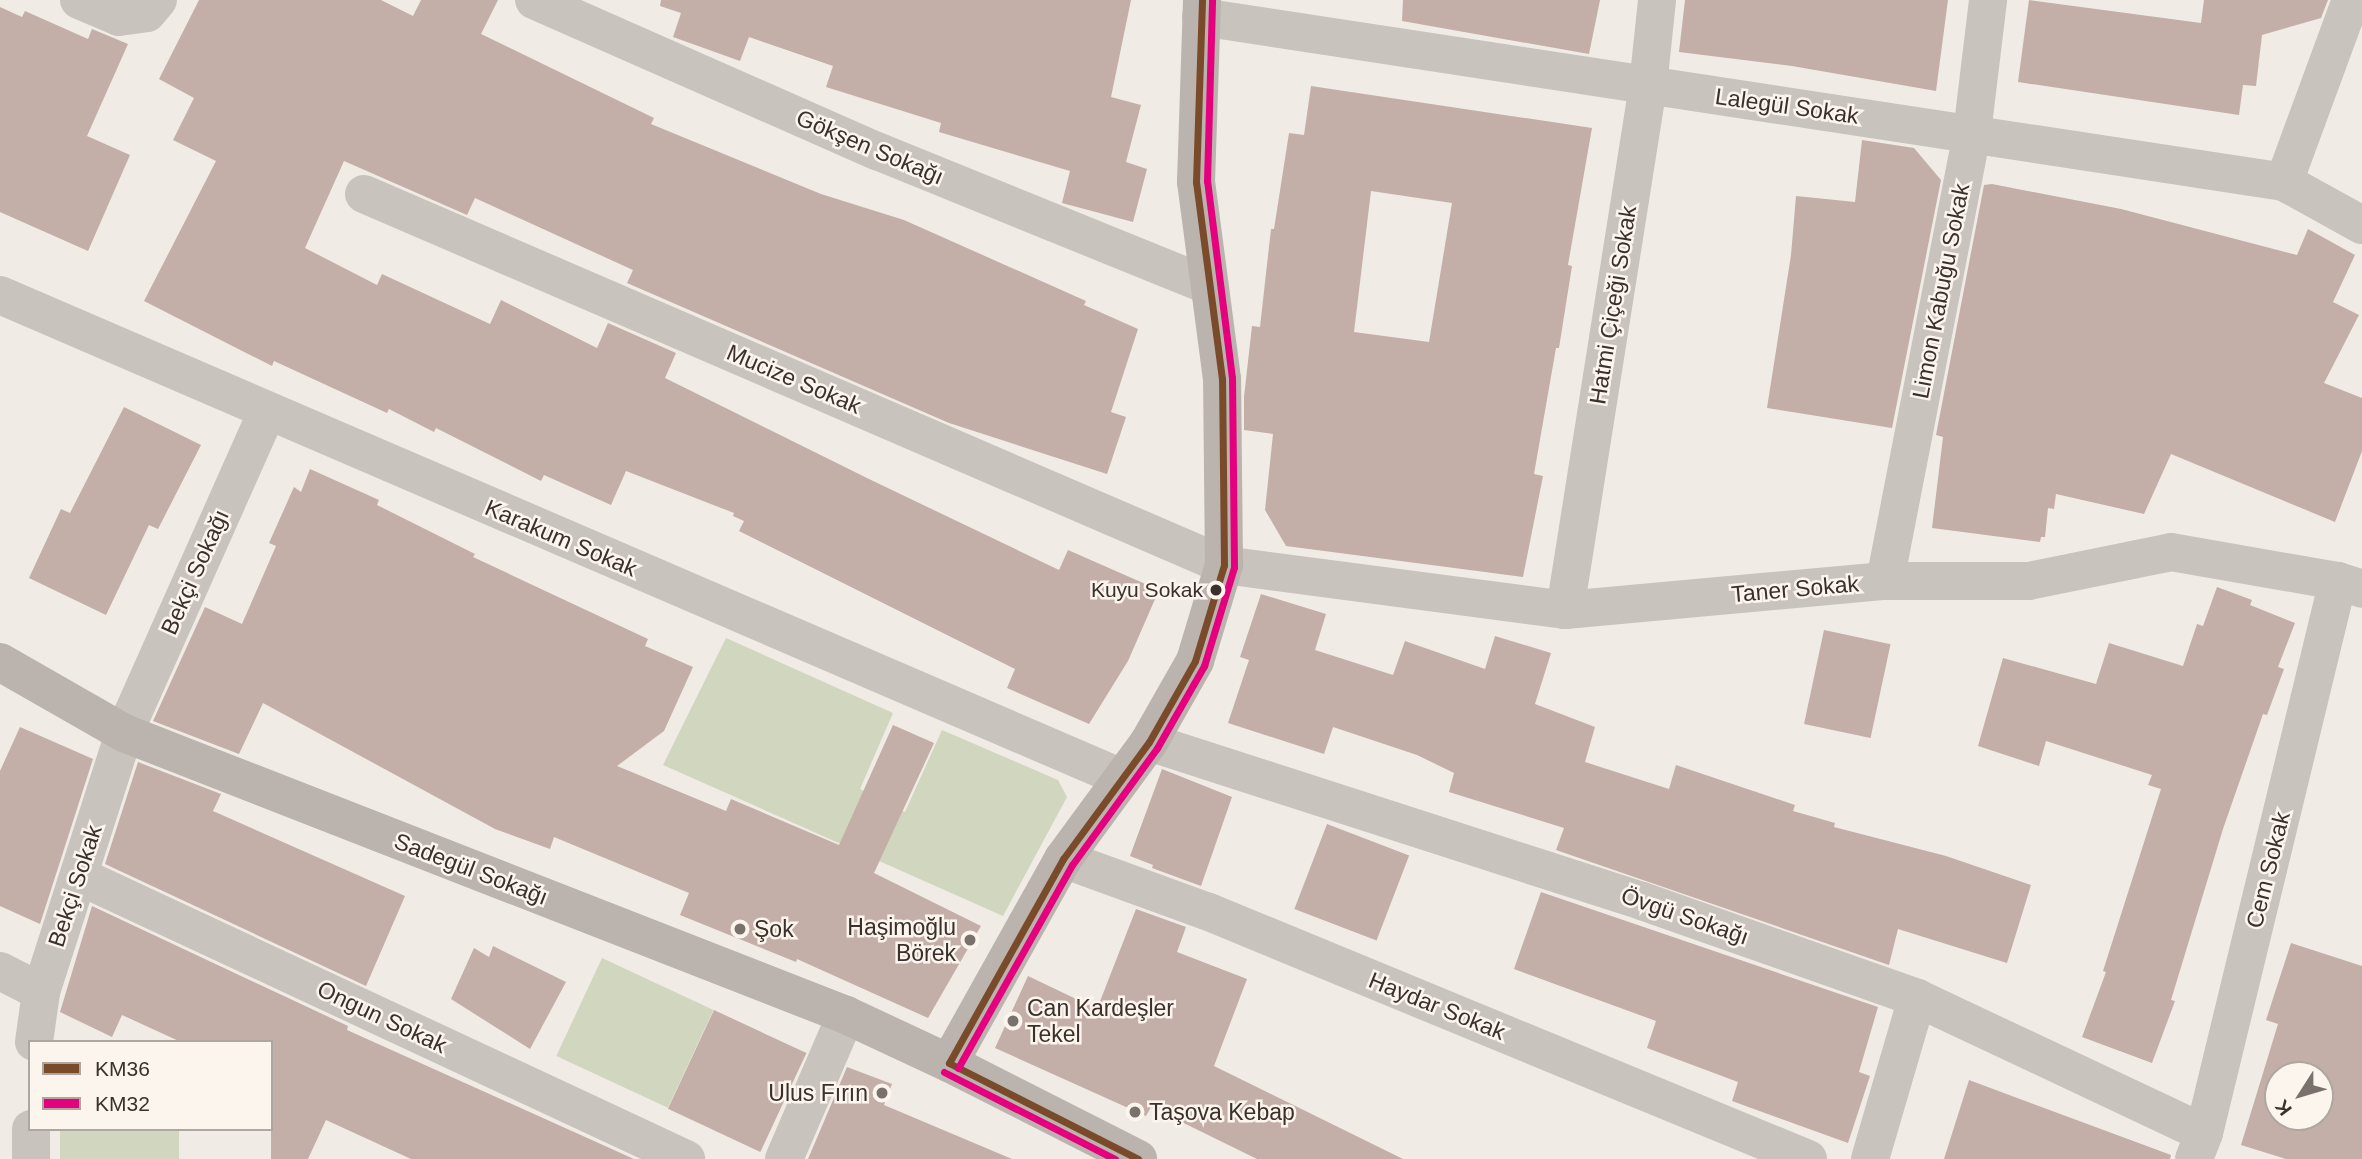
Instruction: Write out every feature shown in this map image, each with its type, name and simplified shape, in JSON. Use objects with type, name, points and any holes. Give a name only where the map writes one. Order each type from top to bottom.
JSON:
[{"type":"street","points":[[79,0],[119,17],[147,13],[159,0]]},
{"type":"street","name":"Gökşen Sokağı","points":[[534,0],[877,151],[1209,286]]},
{"type":"street","name":"Hatmi Çiçeği Sokak","points":[[1565,610],[1648,86],[1657,0]]},
{"type":"street","name":"Limon Kabuğu Sokak","points":[[1885,581],[1972,133],[1987,0]]},
{"type":"street","points":[[2284,182],[2351,0]]},
{"type":"street","points":[[949,1063],[1063,859],[1149,742],[1195,661],[1224,565],[1222,379],[1196,182],[1202,8]]},
{"type":"street","name":"Lalegül Sokak","points":[[1202,8],[1648,86],[2284,182],[2362,225]]},
{"type":"street","name":"Mucize Sokak","points":[[364,194],[1224,565]]},
{"type":"street","name":"Karakum Sokak","points":[[0,295],[1122,778]]},
{"type":"street","name":"Bekçi Sokağı","points":[[124,733],[267,412]]},
{"type":"street","name":"Taner Sokak","points":[[1224,565],[1565,610],[1885,581],[2029,581],[2171,552],[2350,585]]},
{"type":"street","name":"Cem Sokak","points":[[2199,1146],[2350,585]]},
{"type":"street","name":"Sadegül Sokağı","points":[[0,662],[124,733],[846,1015],[949,1063],[1138,1159]]},
{"type":"street","name":"Bekçi Sokak","points":[[34,1040],[41,992],[124,733]]},
{"type":"street","name":"Övgü Sokağı","points":[[1149,742],[1642,901],[1917,998],[2199,1146]]},
{"type":"street","name":"Haydar Sokak","points":[[1063,859],[1209,912],[1808,1159]]},
{"type":"street","name":"Ongun Sokak","points":[[79,876],[686,1159]]},
{"type":"street","points":[[0,971],[41,992]]},
{"type":"street","points":[[1870,1159],[1917,998]]},
{"type":"street","points":[[784,1159],[846,1015]]},
{"type":"street","points":[[31,1131],[31,1159]]},
{"type":"green space","points":[[726,638],[893,713],[860,789],[905,812],[942,730],[1058,780],[1067,797],[1003,916],[663,765]]},
{"type":"green space","points":[[602,958],[713,1010],[668,1108],[556,1056]]},
{"type":"green space","points":[[60,1131],[179,1131],[179,1159],[60,1159]]},
{"type":"building","points":[[199,0],[381,0],[413,16],[421,0],[498,0],[481,34],[654,118],[651,124],[821,194],[904,220],[1086,301],[1084,305],[1138,329],[1111,412],[1126,417],[1107,474],[949,423],[627,283],[633,270],[475,198],[467,215],[344,161],[305,248],[377,285],[382,274],[490,324],[501,300],[597,348],[608,323],[676,353],[665,378],[869,479],[1059,570],[1068,550],[1159,590],[1128,661],[1089,724],[1007,688],[1015,669],[739,531],[744,521],[733,516],[734,513],[626,471],[611,505],[544,475],[541,481],[436,428],[434,432],[389,409],[387,413],[274,361],[272,366],[144,301],[216,161],[173,140],[194,98],[159,79]]},
{"type":"building","points":[[661,0],[1131,0],[1111,97],[1141,105],[1126,162],[1147,169],[1133,222],[1062,203],[1070,171],[939,132],[941,123],[826,87],[833,66],[749,37],[740,61],[673,37],[681,13],[660,6]]},
{"type":"building","points":[[1403,0],[1600,0],[1589,54],[1402,21]]},
{"type":"building","points":[[1685,0],[1948,0],[1936,91],[1792,66],[1679,52]]},
{"type":"building","points":[[2029,0],[2201,23],[2204,0],[2328,0],[2321,18],[2262,35],[2256,86],[2243,85],[2239,115],[2018,82]]},
{"type":"building","points":[[0,7],[22,17],[25,11],[88,39],[92,29],[128,44],[87,136],[130,155],[88,251],[0,212]]},
{"type":"building","points":[[1311,86],[1592,128],[1568,265],[1572,266],[1559,348],[1556,348],[1534,474],[1543,476],[1523,577],[1286,546],[1265,510],[1273,434],[1244,430],[1244,397],[1252,326],[1260,327],[1271,229],[1274,229],[1289,133],[1304,135]],"holes":[[[1371,191],[1452,203],[1429,342],[1354,332]]]},
{"type":"building","points":[[1862,140],[1914,148],[1941,180],[1892,428],[1767,408],[1791,255],[1796,196],[1855,202]]},
{"type":"building","points":[[1992,184],[2121,209],[2297,255],[2308,229],[2355,255],[2333,302],[2359,315],[2324,383],[2362,398],[2362,451],[2335,522],[2171,454],[2144,514],[2056,494],[2054,509],[2048,508],[2045,537],[2041,537],[2040,542],[1932,528],[1943,437],[1936,435],[1984,185]]},
{"type":"building","points":[[124,407],[201,445],[158,529],[149,525],[106,615],[29,578],[61,509],[70,513]]},
{"type":"building","points":[[310,469],[379,500],[377,505],[475,554],[473,557],[648,639],[645,646],[693,667],[664,731],[617,766],[726,811],[731,799],[839,845],[893,725],[934,743],[874,873],[981,926],[928,1018],[797,959],[796,962],[680,915],[689,893],[554,837],[550,849],[495,829],[263,703],[239,754],[153,721],[205,607],[242,624],[276,546],[269,543],[294,487],[301,492]]},
{"type":"building","points":[[2217,587],[2252,600],[2250,605],[2295,623],[2278,667],[2284,669],[2267,715],[2263,714],[2223,829],[2171,1000],[2175,1001],[2152,1063],[2082,1037],[2106,972],[2103,971],[2161,789],[2148,785],[2152,775],[2046,741],[2039,766],[1978,746],[2003,658],[2096,684],[2109,643],[2183,666],[2197,624],[2203,626]]},
{"type":"building","points":[[1261,594],[1326,614],[1315,650],[1393,675],[1405,641],[1485,669],[1495,636],[1551,653],[1535,704],[1595,727],[1585,762],[1669,789],[1676,765],[1795,805],[1793,811],[1835,823],[1834,827],[1946,856],[2031,885],[2007,963],[1898,929],[1889,965],[1556,850],[1564,828],[1449,792],[1454,773],[1417,755],[1333,727],[1324,754],[1228,723],[1249,660],[1240,657]]},
{"type":"building","points":[[1824,630],[1891,644],[1871,738],[1804,724]]},
{"type":"building","points":[[20,727],[93,759],[40,924],[0,906],[0,771]]},
{"type":"building","points":[[138,762],[221,794],[213,811],[405,896],[366,986],[105,864]]},
{"type":"building","points":[[1162,769],[1232,797],[1201,886],[1152,868],[1153,865],[1130,856]]},
{"type":"building","points":[[1327,824],[1409,856],[1377,940],[1294,909]]},
{"type":"building","points":[[1541,892],[1878,1007],[1859,1072],[1870,1076],[1848,1143],[1732,1101],[1738,1082],[1647,1048],[1656,1021],[1514,969]]},
{"type":"building","points":[[92,906],[348,1026],[347,1030],[634,1159],[411,1159],[326,1120],[308,1159],[271,1159],[273,1040],[177,1040],[122,1015],[112,1037],[60,1012]]},
{"type":"building","points":[[1136,909],[1186,927],[1177,952],[1247,979],[1214,1066],[1403,1159],[1257,1159],[1151,1107],[1146,1116],[995,1048],[1028,976],[1097,1009]]},
{"type":"building","points":[[2291,943],[2362,966],[2362,1159],[2286,1159],[2241,1145],[2264,1070],[2264,1131],[2334,1131],[2334,1061],[2267,1061],[2278,1024],[2266,1020]]},
{"type":"building","points":[[493,946],[566,982],[530,1049],[451,999],[474,948],[489,957]]},
{"type":"building","points":[[714,1010],[806,1053],[760,1152],[668,1109]]},
{"type":"building","points":[[847,1067],[892,1084],[884,1105],[1012,1159],[808,1159]]},
{"type":"building","points":[[1969,1080],[2171,1155],[2170,1159],[1944,1159]]},
{"type":"transit line","name":"KM36","points":[[949,1063],[1063,859],[1149,742],[1195,661],[1224,565],[1222,379],[1196,182],[1202,0]]},
{"type":"transit line","name":"KM32","points":[[958,1068],[1072,865],[1157,748],[1204,666],[1234,567],[1232,378],[1207,181],[1212,0]]},
{"type":"transit line","name":"KM36","points":[[949,1063],[1138,1159]]},
{"type":"transit line","name":"KM32","points":[[944,1072],[1115,1159]]},
{"type":"place","name":"Kuyu Sokak","points":[[1216,590]]},
{"type":"place","name":"Şok","points":[[740,929]]},
{"type":"place","name":"Haşimoğlu Börek","points":[[970,940]]},
{"type":"place","name":"Can Kardeşler Tekel","points":[[1013,1021]]},
{"type":"place","name":"Ulus Fırın","points":[[882,1093]]},
{"type":"place","name":"Taşova Kebap","points":[[1135,1112]]}]
